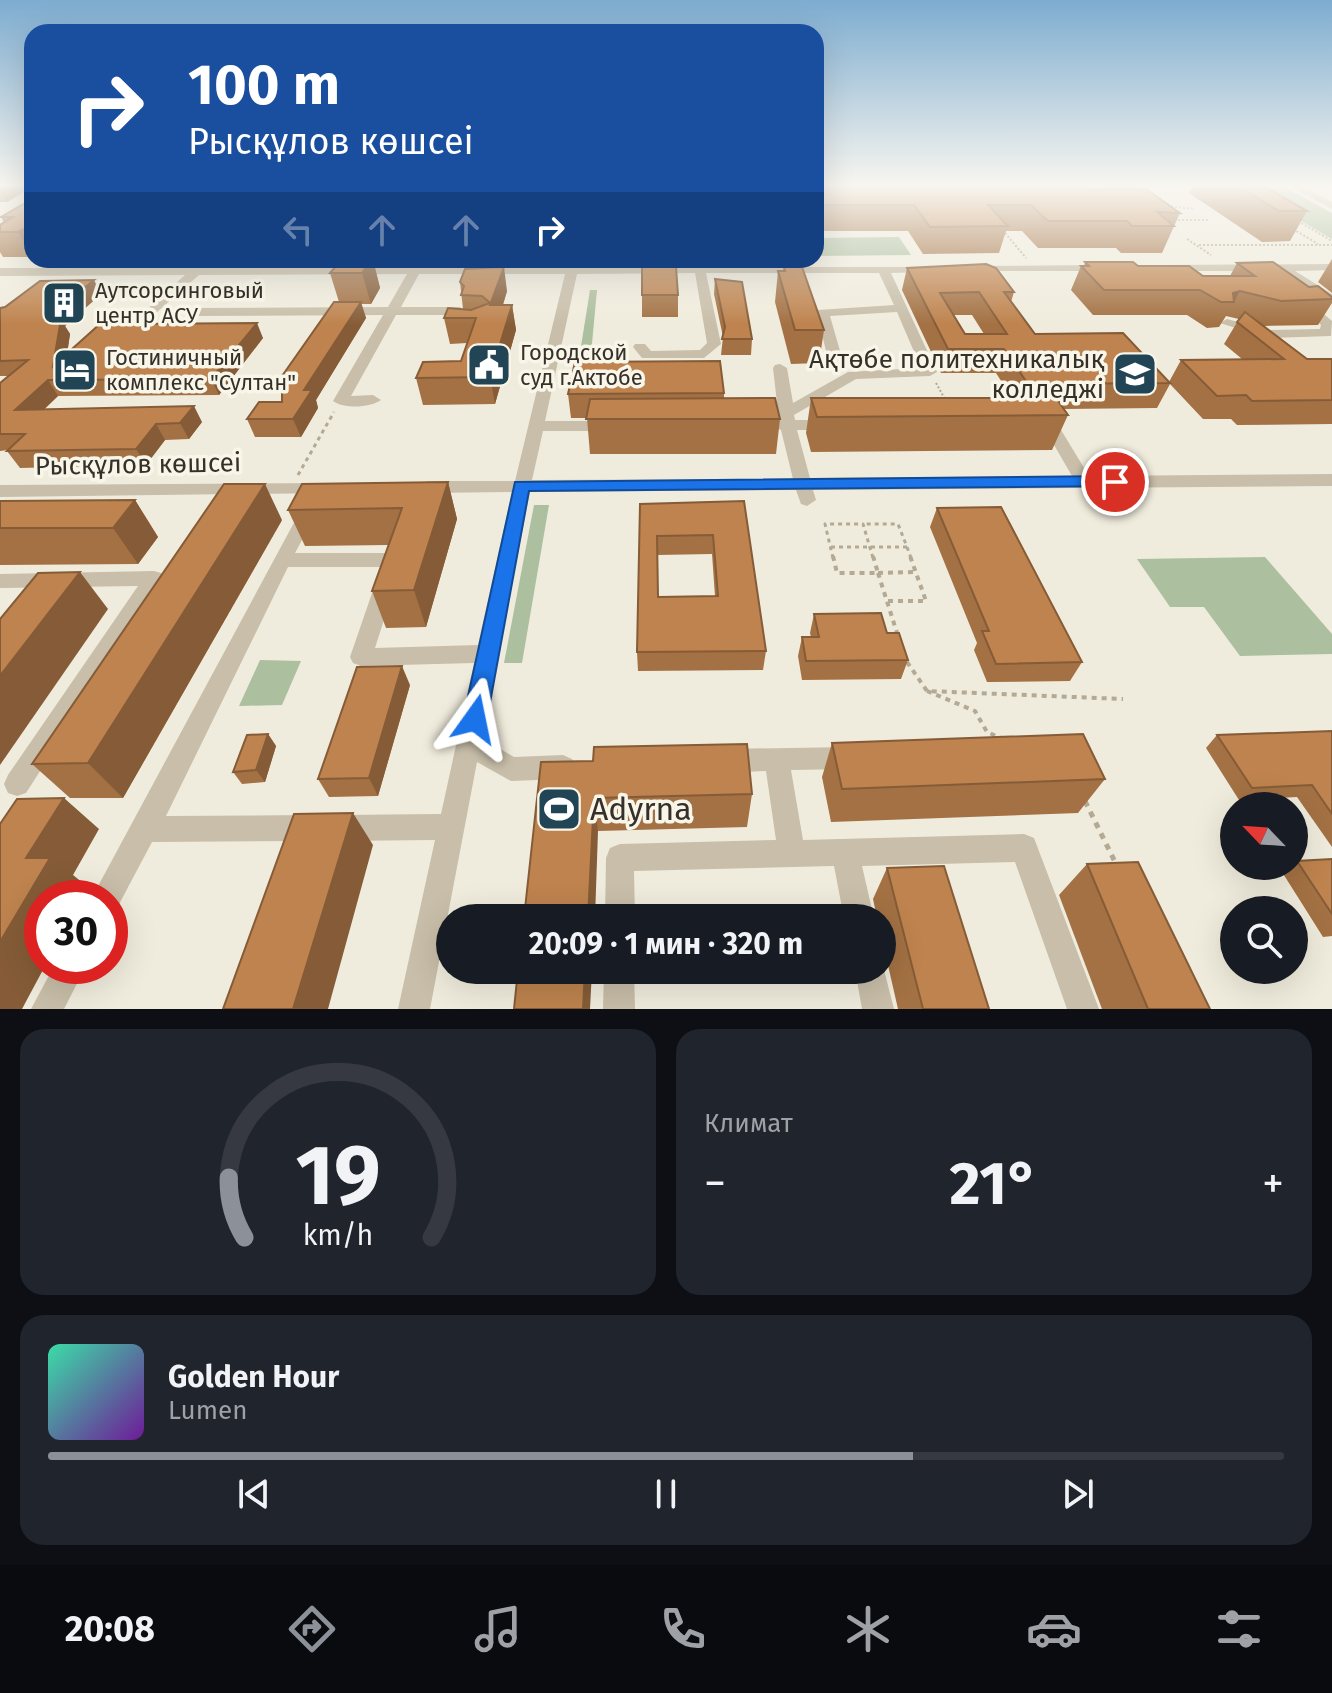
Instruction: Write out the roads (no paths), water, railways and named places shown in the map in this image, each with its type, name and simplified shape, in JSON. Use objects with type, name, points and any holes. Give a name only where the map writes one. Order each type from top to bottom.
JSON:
[{"type":"street","points":[[1281,267],[1332,299]]},
{"type":"street","points":[[1153,268],[1332,267]]},
{"type":"street","points":[[211,271],[214,268]]},
{"type":"street","points":[[0,272],[494,268]]},
{"type":"street","points":[[414,1009],[522,486],[572,268]]},
{"type":"street","points":[[649,268],[943,269]]},
{"type":"street","points":[[958,269],[1109,268]]},
{"type":"street","points":[[1254,268],[1272,279]]},
{"type":"street","points":[[768,425],[788,419],[853,375],[930,372],[883,269]]},
{"type":"street","points":[[640,347],[647,355],[704,354],[714,344],[700,270]]},
{"type":"street","points":[[148,316],[196,271]]},
{"type":"street","points":[[373,400],[341,401],[415,271]]},
{"type":"street","points":[[33,289],[55,272]]},
{"type":"street","points":[[1227,323],[1267,334],[1326,333],[1328,324],[1321,313],[1296,296]]},
{"type":"street","points":[[833,351],[823,313],[902,308]]},
{"type":"street","points":[[190,312],[460,311],[453,327],[474,327]]},
{"type":"street","points":[[780,368],[805,492]]},
{"type":"street","points":[[788,419],[845,425]]},
{"type":"street","points":[[1031,425],[1052,428],[1084,482]]},
{"type":"street","points":[[536,426],[620,426]]},
{"type":"street","points":[[415,487],[805,492],[1084,482],[1332,480]]},
{"type":"street","name":"Рысқұлов көшсеі","points":[[0,491],[327,488],[282,560]]},
{"type":"street","points":[[117,880],[282,560],[393,560],[361,657],[489,654]]},
{"type":"street","points":[[0,581],[154,578],[17,784]]},
{"type":"street","points":[[470,744],[511,769],[589,766]]},
{"type":"street","points":[[699,762],[873,758]]},
{"type":"street","points":[[777,759],[792,854]]},
{"type":"street","points":[[145,829],[452,827]]},
{"type":"street","points":[[290,856],[301,828]]},
{"type":"street","points":[[620,904],[620,858],[1024,848],[1083,1009]]},
{"type":"street","points":[[845,853],[856,904]]},
{"type":"street","points":[[47,1009],[61,984]]},
{"type":"street","points":[[619,984],[619,1009]]},
{"type":"street","points":[[873,984],[878,1009]]},
{"type":"place","name":"Аутсорсинговый центр АСУ","points":[[64,303]]},
{"type":"place","name":"Городской суд г.Актобе","points":[[489,365]]},
{"type":"place","name":"Гостиничный комплекс \"Султан\"","points":[[75,370]]},
{"type":"place","name":"Ақтөбе политехникалық колледжі","points":[[1135,374]]},
{"type":"place","name":"Adyrna","points":[[559,809]]}]
